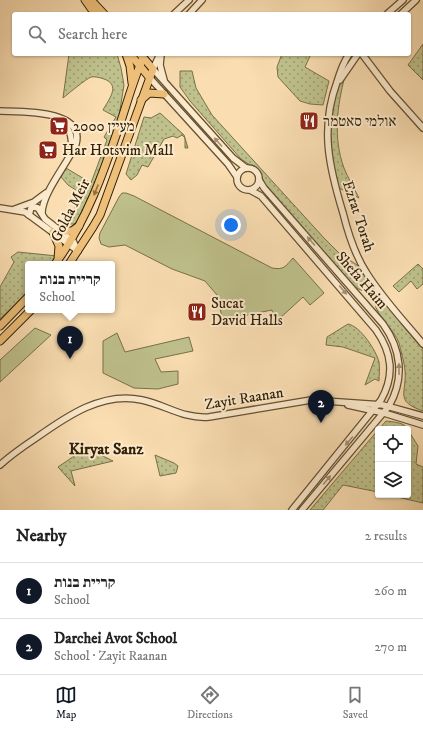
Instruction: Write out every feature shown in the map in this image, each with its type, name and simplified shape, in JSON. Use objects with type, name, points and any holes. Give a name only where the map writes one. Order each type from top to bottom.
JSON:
[{"type":"main road","points":[[85,0],[94,12]]},
{"type":"main road","points":[[91,0],[102,12]]},
{"type":"main road","points":[[127,56],[132,87]]},
{"type":"main road","points":[[132,56],[149,77]]},
{"type":"main road","name":"Golda Meir","points":[[57,261],[70,242],[89,207],[104,170],[143,56]]},
{"type":"main road","points":[[144,56],[153,69]]},
{"type":"main road","name":"Golda Meir","points":[[71,261],[100,215],[140,100],[153,69]]},
{"type":"main road","points":[[140,100],[149,93],[164,94]]},
{"type":"main road","points":[[56,261],[59,249],[56,231],[72,231],[81,223]]},
{"type":"main road","points":[[0,326],[25,300]]},
{"type":"main road","points":[[0,341],[28,313]]},
{"type":"street","points":[[176,12],[189,0]]},
{"type":"street","points":[[191,12],[202,0]]},
{"type":"street","points":[[389,12],[403,0]]},
{"type":"street","points":[[403,12],[416,0]]},
{"type":"street","name":"Golda Meir","points":[[153,69],[160,56]]},
{"type":"street","points":[[161,56],[160,65],[165,82]]},
{"type":"street","points":[[332,94],[348,56]]},
{"type":"street","points":[[332,94],[346,70],[356,56]]},
{"type":"street","points":[[364,56],[390,91],[423,128]]},
{"type":"street","points":[[149,77],[228,164],[237,177],[240,187],[250,190],[256,187],[259,180],[256,171],[246,168],[233,158],[153,69]]},
{"type":"street","name":"Ezrat Torah","points":[[332,94],[327,119],[327,148],[350,237],[365,272],[394,310],[423,344]]},
{"type":"street","points":[[0,111],[52,116],[64,123],[70,131],[72,145],[70,156],[50,189],[44,201],[42,212]]},
{"type":"street","points":[[237,177],[240,172],[246,168]]},
{"type":"street","name":"Shefa Haim","points":[[259,180],[264,188],[383,324],[389,332],[398,354],[400,372],[396,391],[389,406],[302,510]]},
{"type":"street","points":[[13,210],[38,200],[50,189]]},
{"type":"street","name":"Shefa Haim","points":[[250,190],[261,196],[337,283],[382,337],[390,358],[391,373],[387,387],[374,411],[292,510]]},
{"type":"street","points":[[30,215],[30,210],[34,207],[39,209],[45,219],[56,231]]},
{"type":"street","points":[[0,208],[23,211],[56,231],[70,242],[78,252]]},
{"type":"street","name":"Zayit Raanan","points":[[0,465],[57,422],[106,400],[126,397],[140,399],[188,416],[202,418],[302,401],[323,400],[384,412],[423,425]]},
{"type":"street","name":"Zayit Raanan","points":[[334,402],[378,404],[423,416]]},
{"type":"green space","points":[[423,44],[423,80],[408,65]]},
{"type":"green space","points":[[69,56],[118,56],[124,85],[119,116],[101,167],[79,220],[74,224],[66,224],[65,216],[72,213],[82,194],[68,185],[61,177],[66,168],[91,183],[107,140],[104,137],[116,117],[103,110],[113,89],[112,85],[104,79],[91,77],[63,98]]},
{"type":"green space","points":[[281,56],[310,56],[305,67],[329,81],[323,105],[310,104],[300,101],[278,77],[277,67]]},
{"type":"green space","points":[[180,71],[192,71],[196,88],[212,115],[324,238],[339,253],[357,265],[373,287],[365,291],[358,289],[353,285],[267,188],[259,171],[241,159],[190,101],[180,87]]},
{"type":"green space","points":[[345,76],[338,110],[338,145],[344,168],[359,198],[339,188],[331,156],[329,120],[335,93]]},
{"type":"green space","points":[[160,113],[184,135],[185,138],[182,135],[177,138],[173,136],[164,139],[148,167],[142,165],[137,175],[131,180],[126,174],[144,117],[151,118]]},
{"type":"green space","points":[[185,138],[188,148],[185,148]]},
{"type":"green space","points":[[122,193],[134,196],[272,268],[279,269],[284,267],[293,258],[324,293],[310,305],[303,297],[279,319],[274,321],[272,310],[233,319],[234,324],[224,326],[217,295],[205,281],[172,269],[125,245],[109,247],[101,244],[99,238],[100,233]]},
{"type":"green space","points":[[18,252],[57,256],[53,261],[25,261],[25,295],[0,319],[0,287],[14,262],[11,257]]},
{"type":"green space","points":[[418,264],[423,269],[423,284],[417,289],[411,281],[399,292],[393,286]]},
{"type":"green space","points":[[379,296],[423,349],[423,411],[408,404],[405,400],[405,370],[399,343],[394,333],[376,308],[375,302]]},
{"type":"green space","points":[[348,324],[357,329],[367,339],[375,351],[379,362],[379,381],[375,379],[365,385],[375,358],[343,347],[326,345],[327,337]]},
{"type":"green space","points":[[35,328],[51,335],[0,382],[0,360]]},
{"type":"green space","points":[[117,333],[125,352],[189,337],[193,351],[155,359],[161,372],[178,371],[178,384],[158,389],[134,388],[103,373],[103,341]]},
{"type":"green space","points":[[386,421],[395,422],[405,426],[382,426]]},
{"type":"green space","points":[[375,434],[375,491],[343,485],[323,510],[310,510]]},
{"type":"green space","points":[[411,435],[418,446],[416,464],[423,467],[423,503],[402,498],[411,498]]},
{"type":"green space","points":[[86,448],[113,461],[71,471],[75,486],[58,467]]},
{"type":"green space","points":[[155,455],[178,466],[176,473],[160,476]]},
{"type":"place","name":"אולמי סאטמר","points":[[309,121]]},
{"type":"place","name":"מעיין 2000","points":[[59,126]]},
{"type":"place","name":"Har Hotsvim Mall","points":[[48,150]]},
{"type":"place","name":"Sucat David Halls","points":[[197,312]]},
{"type":"place","name":"קריית בנות","points":[[70,359]]},
{"type":"place","name":"Darchei Avot School","points":[[321,423]]},
{"type":"district","name":"Kiryat Sanz","points":[[106,448]]}]
